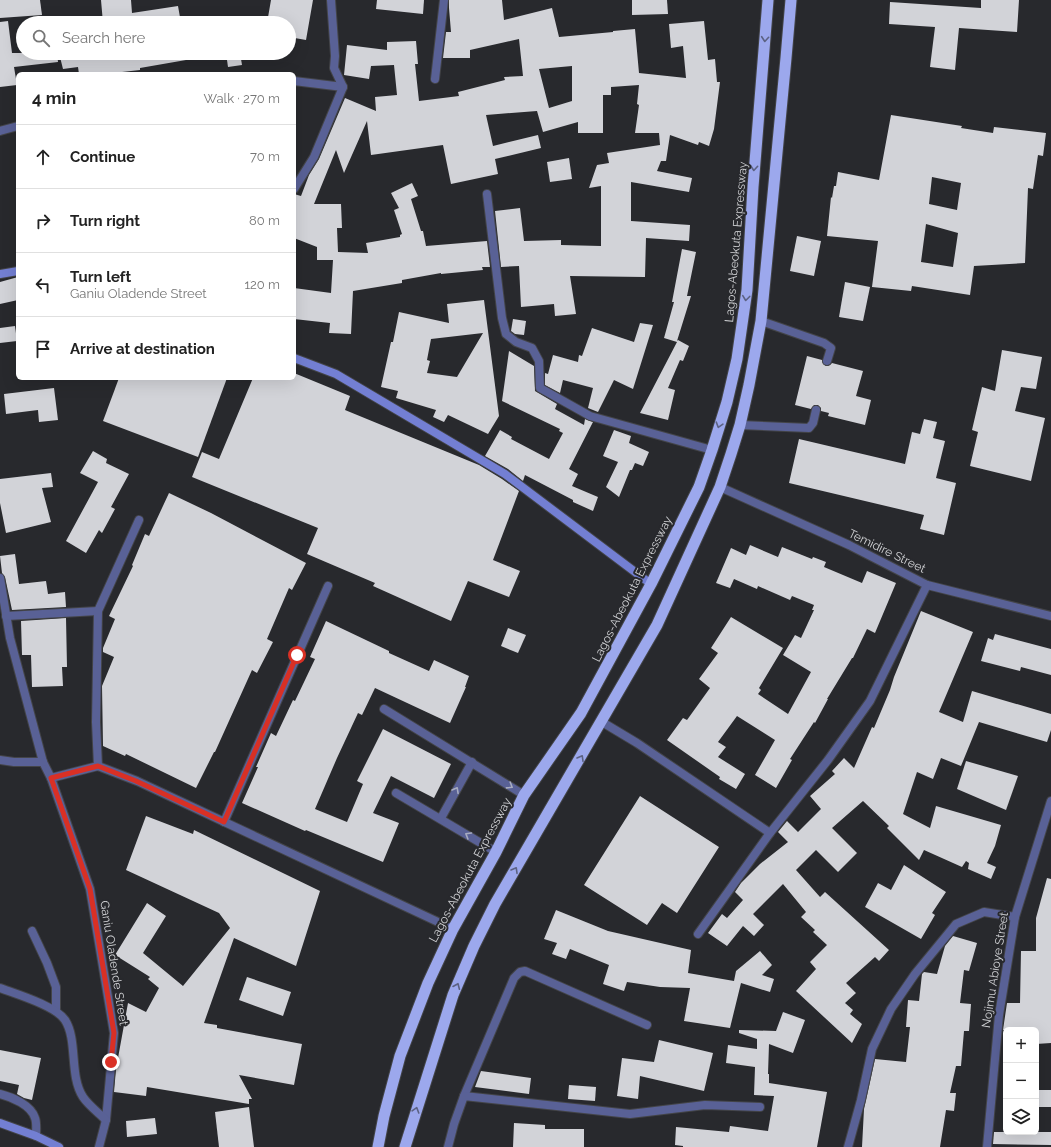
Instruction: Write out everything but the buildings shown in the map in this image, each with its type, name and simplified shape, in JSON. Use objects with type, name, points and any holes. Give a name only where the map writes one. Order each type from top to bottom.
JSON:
[{"type":"highway","name":"Lagos-Abeokuta Expressway","points":[[378,1147],[384,1116],[405,1042],[428,983],[453,929],[496,852],[524,795],[581,713],[651,584],[698,487],[712,450],[727,402],[737,359],[747,290],[753,187],[768,0]]},
{"type":"highway","points":[[405,1147],[453,995],[474,946],[495,904],[657,625],[720,487],[740,425],[750,385],[761,321],[774,198],[790,0]]},
{"type":"main road","points":[[0,274],[16,271]]},
{"type":"main road","points":[[296,359],[336,374],[505,474],[651,584]]},
{"type":"main road","points":[[0,1123],[36,1136],[58,1147]]},
{"type":"street","points":[[296,186],[314,157],[343,87],[334,68],[335,56],[331,0]]},
{"type":"street","points":[[435,79],[444,0]]},
{"type":"street","points":[[296,81],[343,87]]},
{"type":"street","points":[[0,131],[16,127]]},
{"type":"street","points":[[487,194],[502,318],[506,334],[516,342],[532,348],[539,361],[540,388],[590,416],[712,450]]},
{"type":"street","points":[[761,321],[824,343],[831,348],[827,361]]},
{"type":"street","points":[[740,425],[809,428],[813,423],[816,410]]},
{"type":"street","name":"Temidire Street","points":[[720,487],[849,545],[927,584],[1051,616]]},
{"type":"street","points":[[98,766],[96,722],[98,611],[139,520]]},
{"type":"street","name":"Ganiu Oladende Street","points":[[0,578],[10,638],[43,762],[51,778],[90,889],[114,1033],[106,1120],[99,1147]]},
{"type":"street","points":[[698,934],[770,833],[828,760],[870,701],[927,584]]},
{"type":"street","points":[[224,822],[328,586]]},
{"type":"street","points":[[6,616],[98,611]]},
{"type":"street","points":[[384,709],[524,795]]},
{"type":"street","points":[[602,722],[637,742],[770,833]]},
{"type":"street","points":[[0,760],[14,762],[43,762]]},
{"type":"street","points":[[440,818],[472,762]]},
{"type":"street","points":[[51,778],[98,766],[136,781],[453,929]]},
{"type":"street","points":[[396,792],[496,852]]},
{"type":"street","name":"Nojimu Abioye Street","points":[[987,1147],[999,1015],[1015,917],[1051,801]]},
{"type":"street","points":[[848,1147],[861,1100],[872,1049],[891,1009],[915,974],[956,924],[984,912],[1015,917]]},
{"type":"street","points":[[32,931],[56,987],[56,1011]]},
{"type":"street","points":[[448,1147],[464,1096],[514,978],[520,972],[525,971],[647,1025]]},
{"type":"street","points":[[0,988],[28,998],[56,1011],[65,1019],[69,1029],[78,1085],[82,1096],[106,1120]]},
{"type":"street","points":[[0,1094],[6,1095],[31,1110],[36,1118],[36,1136]]},
{"type":"street","points":[[464,1096],[630,1114],[705,1105],[760,1107]]},
{"type":"route","points":[[111,1062],[114,1033],[90,889],[51,778],[98,766],[136,781],[224,822],[297,655]]}]
